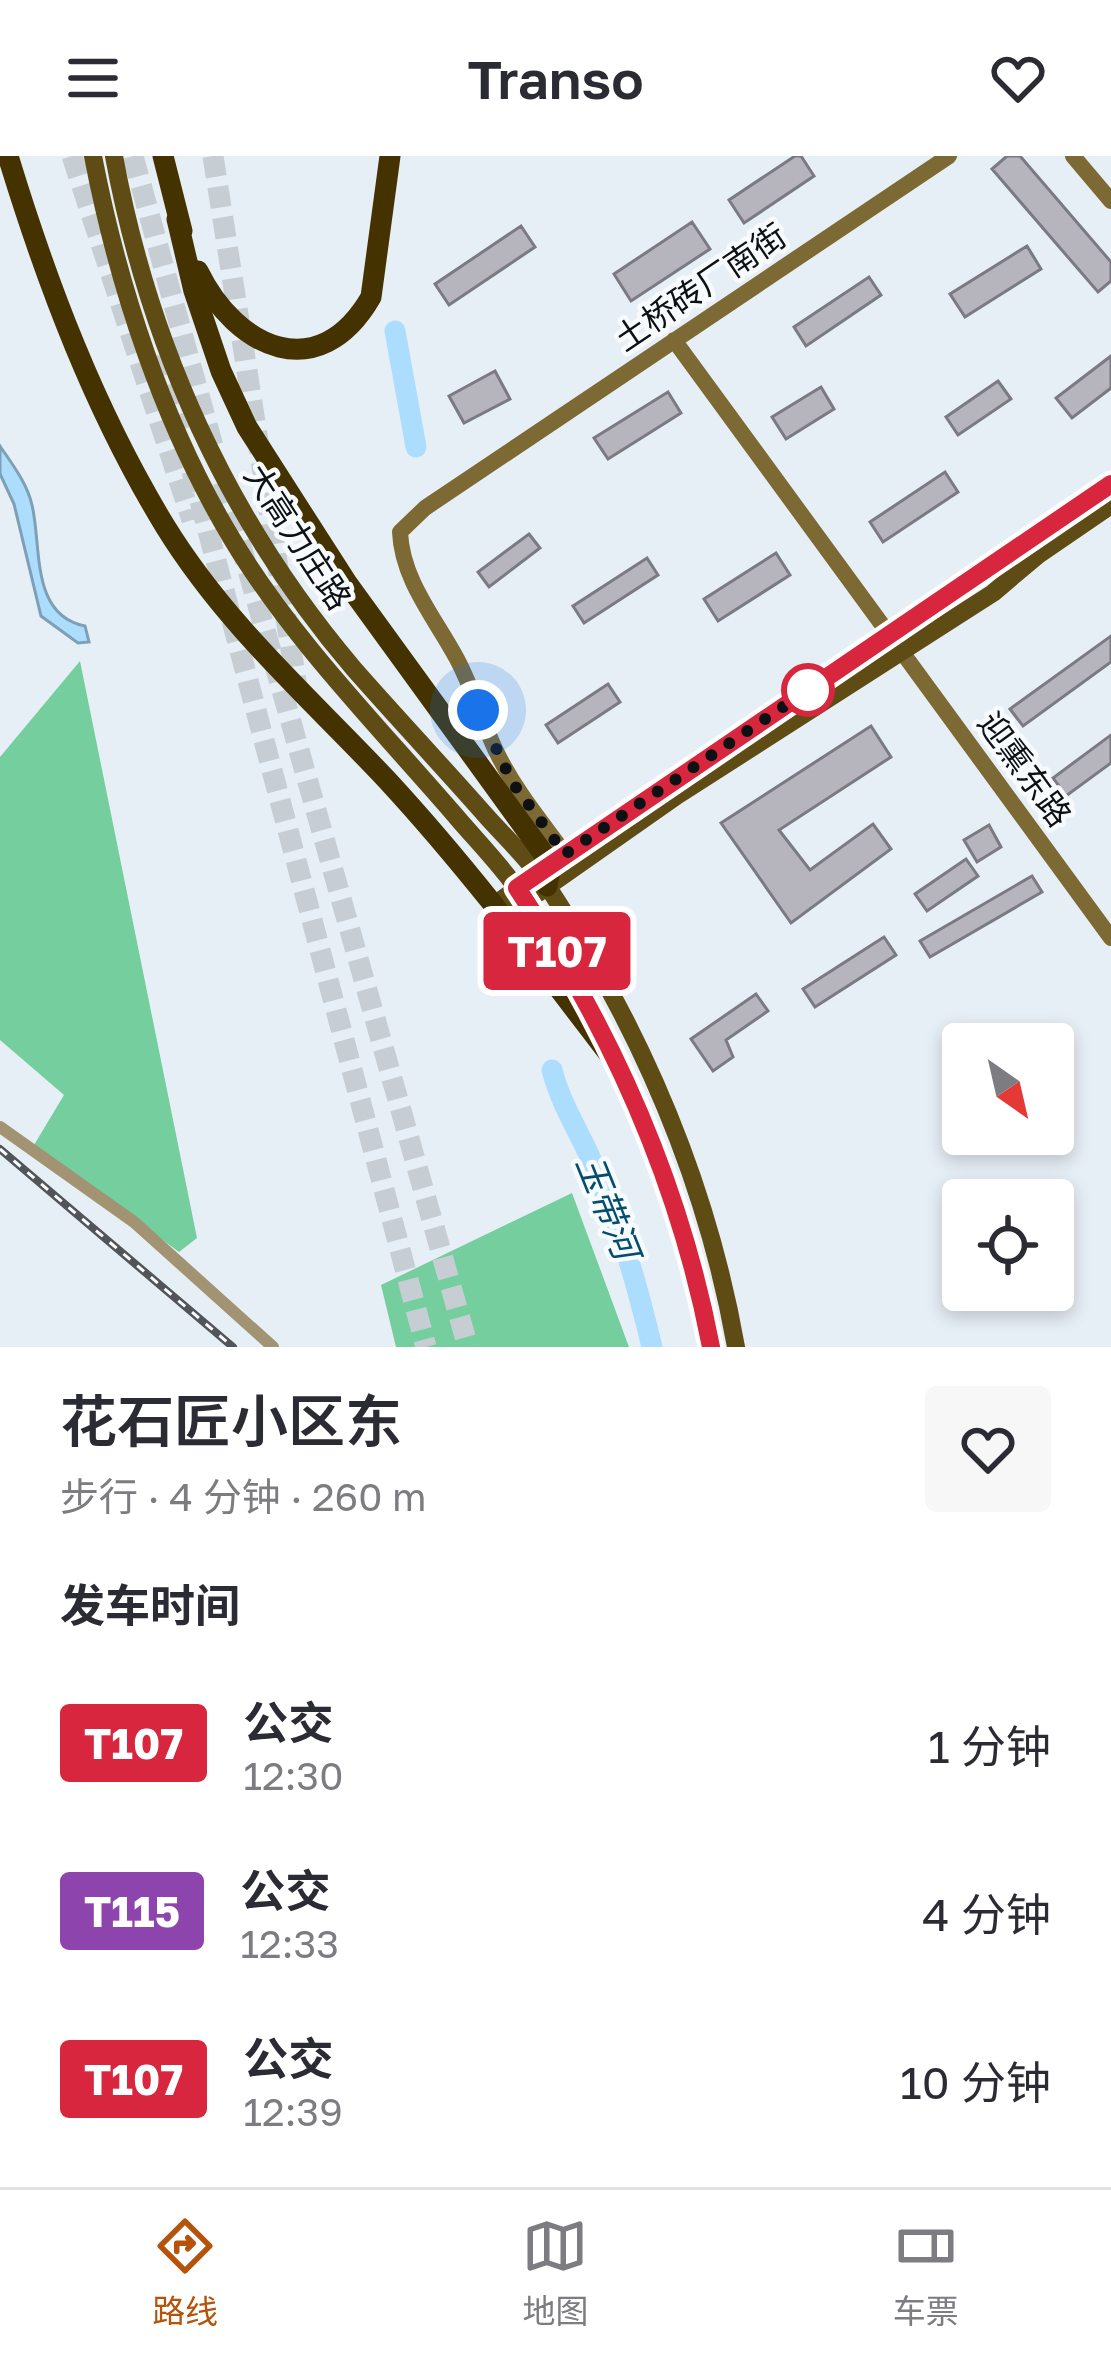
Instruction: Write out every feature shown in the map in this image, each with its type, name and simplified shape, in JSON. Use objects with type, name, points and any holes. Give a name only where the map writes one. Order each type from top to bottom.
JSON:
[{"type":"highway","points":[[8,156],[35,244],[85,368],[166,527],[253,645],[387,781],[499,911],[622,1071]]},
{"type":"highway","points":[[163,156],[201,311],[221,371],[248,427],[347,583],[550,869]]},
{"type":"highway","points":[[177,218],[199,275],[240,330],[280,347],[319,345],[346,331],[371,297],[391,156]]},
{"type":"main road","name":"大高力庄路","points":[[93,156],[136,317],[173,419],[231,538],[294,627],[521,895],[589,1004],[656,1150],[687,1240],[711,1347]]},
{"type":"main road","name":"大高力庄路","points":[[114,156],[136,262],[164,347],[234,503],[341,653],[550,869],[671,1120],[711,1234],[736,1347]]},
{"type":"main road","points":[[499,911],[550,869],[896,643],[1111,484]]},
{"type":"main road","points":[[550,869],[896,643],[993,593],[1038,555],[1111,506]]},
{"type":"street","name":"土桥砖厂南街","points":[[550,869],[470,685],[412,580],[401,552],[400,532],[409,520],[949,156]]},
{"type":"street","points":[[1073,156],[1111,201]]},
{"type":"street","name":"迎熏东路","points":[[674,340],[1108,928]]},
{"type":"street","points":[[0,1126],[134,1222],[273,1347]]},
{"type":"green space","points":[[80,661],[197,1238],[179,1252],[34,1145],[64,1095],[0,1040],[0,757]]},
{"type":"green space","points":[[572,1193],[629,1347],[396,1347],[381,1285]]},
{"type":"water","points":[[0,446],[30,497],[47,594],[67,619],[85,626],[89,642],[78,643],[41,616],[14,504],[0,474]]},
{"type":"building","points":[[801,156],[814,176],[744,223],[729,200]]},
{"type":"building","points":[[1007,156],[1020,156],[1111,262],[1111,281],[1098,292],[992,169]]},
{"type":"building","points":[[692,222],[710,249],[631,301],[614,274]]},
{"type":"building","points":[[521,226],[535,247],[449,305],[435,284]]},
{"type":"building","points":[[1027,246],[1041,269],[965,317],[950,294]]},
{"type":"building","points":[[869,277],[881,295],[806,346],[794,327]]},
{"type":"building","points":[[1111,356],[1111,388],[1072,418],[1056,398]]},
{"type":"building","points":[[495,371],[510,399],[464,423],[449,396]]},
{"type":"building","points":[[998,381],[1011,399],[958,435],[946,417]]},
{"type":"building","points":[[821,387],[834,409],[786,439],[772,417]]},
{"type":"building","points":[[668,392],[681,413],[608,459],[594,438]]},
{"type":"building","points":[[945,472],[958,492],[883,542],[870,522]]},
{"type":"building","points":[[529,534],[540,548],[489,587],[478,572]]},
{"type":"building","points":[[776,553],[790,575],[718,621],[704,599]]},
{"type":"building","points":[[647,558],[658,575],[584,623],[573,606]]},
{"type":"building","points":[[1111,636],[1111,662],[1023,726],[1010,709]]},
{"type":"building","points":[[608,684],[620,702],[558,743],[546,725]]},
{"type":"building","points":[[871,726],[891,757],[779,830],[810,870],[873,824],[891,849],[791,923],[721,823]]},
{"type":"building","points":[[1111,735],[1111,763],[1066,796],[1053,778]]},
{"type":"building","points":[[989,825],[1001,847],[977,862],[964,840]]},
{"type":"building","points":[[966,859],[978,876],[927,911],[915,894]]},
{"type":"building","points":[[1032,876],[1042,892],[930,957],[920,941]]},
{"type":"building","points":[[884,937],[896,955],[815,1007],[803,989]]},
{"type":"building","points":[[756,994],[768,1011],[726,1040],[733,1057],[713,1071],[691,1039]]},
{"type":"waterway","name":"玉带河","points":[[395,331],[416,447]]},
{"type":"waterway","name":"玉带河","points":[[552,1070],[612,1210],[652,1347]]},
{"type":"tunnel","points":[[72,156],[192,520]]},
{"type":"tunnel","points":[[133,156],[213,446]]},
{"type":"tunnel","points":[[213,156],[298,694]]},
{"type":"tunnel","points":[[163,354],[182,429]]},
{"type":"tunnel","points":[[192,471],[426,1347]]},
{"type":"tunnel","points":[[223,482],[468,1347]]},
{"type":"railway","points":[[0,1149],[233,1347]]},
{"type":"bus line","name":"T107","points":[[711,1347],[687,1240],[649,1131],[589,1004],[517,888],[1111,484]]},
{"type":"route","points":[[478,710],[512,782],[565,854],[808,690]]}]
